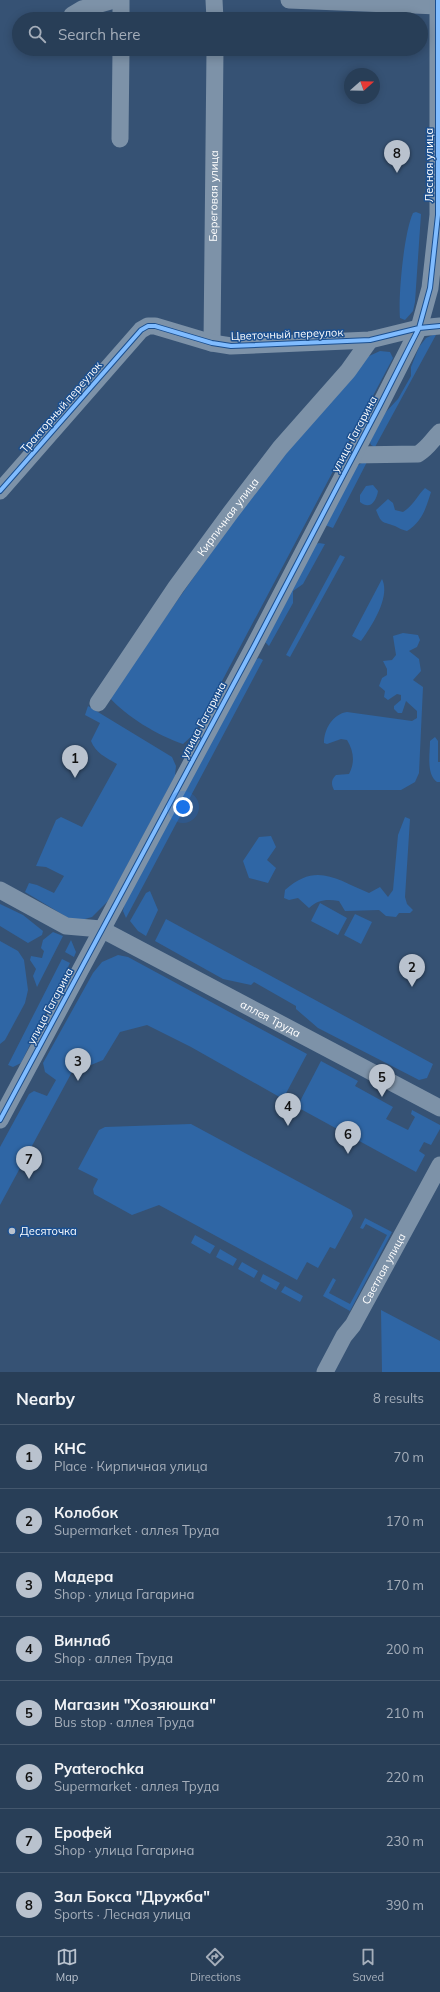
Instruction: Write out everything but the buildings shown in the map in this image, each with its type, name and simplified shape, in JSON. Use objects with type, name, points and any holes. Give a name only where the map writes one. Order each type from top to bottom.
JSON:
[{"type":"street","points":[[77,12],[82,9],[114,0]]},
{"type":"street","points":[[121,12],[122,0]]},
{"type":"street","points":[[214,0],[215,12]]},
{"type":"street","points":[[289,0],[438,3]]},
{"type":"street","name":"Лесная улица","points":[[419,328],[430,288],[436,236],[439,190],[438,3]]},
{"type":"street","points":[[120,139],[121,56]]},
{"type":"street","name":"Береговая улица","points":[[212,344],[215,56]]},
{"type":"street","name":"Цветочный переулок","points":[[136,335],[148,326],[155,326],[212,344],[238,346],[370,340],[419,328],[440,326]]},
{"type":"street","name":"улица Гагарина","points":[[0,1120],[101,929],[253,648],[419,328]]},
{"type":"street","name":"Тракторный переулок","points":[[0,491],[136,335]]},
{"type":"street","name":"Кирпичная улица","points":[[98,703],[176,587],[231,512],[280,448],[348,371],[370,340]]},
{"type":"street","points":[[353,455],[418,454],[427,449],[440,432]]},
{"type":"street","points":[[0,890],[66,926],[101,929]]},
{"type":"street","name":"аллея Труда","points":[[101,929],[440,1108]]},
{"type":"street","name":"Светлая улица","points":[[325,1372],[344,1336],[353,1325],[440,1165]]},
{"type":"shaded area","points":[[416,212],[421,214],[415,302],[413,311],[405,320],[400,318],[402,264],[410,222],[413,213]]},
{"type":"shaded area","points":[[437,333],[375,447],[371,445],[370,442],[383,415],[398,399],[411,376],[411,367],[419,347],[426,338]]},
{"type":"shaded area","points":[[380,351],[390,352],[393,358],[194,734],[183,744],[163,736],[143,725],[124,712],[109,697],[266,475],[367,357]]},
{"type":"shaded area","points":[[368,460],[333,528],[325,525],[356,466]]},
{"type":"shaded area","points":[[373,485],[378,491],[372,504],[367,505],[360,502],[360,495],[366,486]]},
{"type":"shaded area","points":[[425,488],[431,492],[423,514],[420,519],[407,531],[385,523],[381,520],[376,510],[388,499],[393,503],[395,510],[403,512],[410,507]]},
{"type":"shaded area","points":[[316,544],[325,544],[303,584],[293,591],[293,603],[269,646],[265,642]]},
{"type":"shaded area","points":[[340,555],[345,557],[290,657],[286,655]]},
{"type":"shaded area","points":[[382,579],[384,594],[379,612],[361,641],[352,636]]},
{"type":"shaded area","points":[[403,633],[418,635],[420,640],[417,647],[409,651],[419,659],[421,671],[413,680],[423,687],[419,773],[415,782],[401,790],[334,790],[332,780],[336,775],[349,774],[353,757],[347,740],[341,739],[327,744],[324,743],[324,738],[330,723],[334,719],[342,713],[347,712],[412,721],[417,718],[417,711],[406,701],[402,713],[398,713],[394,709],[394,706],[401,700],[401,695],[397,694],[388,700],[384,697],[385,691],[379,686],[382,678],[387,675],[387,669],[383,661],[392,660],[396,655],[393,636]]},
{"type":"shaded area","points":[[259,658],[263,660],[126,918],[123,911],[126,898],[254,660]]},
{"type":"shaded area","points":[[88,706],[172,757],[176,766],[175,776],[108,901],[92,917],[78,921],[70,919],[25,892],[29,883],[54,893],[64,876],[46,867],[36,866],[56,820],[61,817],[82,827],[117,764],[95,749],[91,741],[100,723],[85,715]]},
{"type":"shaded area","points":[[435,737],[438,741],[440,782],[437,782],[431,774],[430,769],[430,741]]},
{"type":"shaded area","points":[[405,817],[410,819],[405,897],[407,904],[413,910],[410,913],[399,913],[396,917],[386,916],[379,910],[345,911],[339,901],[330,900],[319,902],[309,908],[298,898],[289,900],[284,898],[285,890],[296,882],[316,875],[336,879],[369,893],[380,887],[388,897],[393,890],[398,835]]},
{"type":"shaded area","points":[[271,836],[276,847],[267,860],[276,868],[268,883],[249,878],[243,861],[259,837]]},
{"type":"shaded area","points":[[150,891],[158,910],[146,936],[138,931],[130,921],[146,893]]},
{"type":"shaded area","points":[[320,903],[347,918],[338,935],[311,921]]},
{"type":"shaded area","points":[[0,904],[23,915],[43,931],[42,935],[28,943],[0,926]]},
{"type":"shaded area","points":[[355,914],[372,922],[361,944],[344,935]]},
{"type":"shaded area","points":[[166,919],[433,1064],[427,1078],[419,1080],[318,1028],[296,1009],[296,1006],[254,982],[251,985],[223,979],[155,941]]},
{"type":"shaded area","points":[[53,932],[63,936],[37,987],[33,976],[36,969],[30,960],[31,956],[42,958],[44,951],[41,948],[43,940]]},
{"type":"shaded area","points":[[71,940],[76,952],[74,957],[65,952]]},
{"type":"shaded area","points":[[0,941],[18,951],[24,960],[28,990],[25,1003],[5,1040],[0,1044]]},
{"type":"shaded area","points":[[118,955],[128,957],[307,1054],[283,1099],[191,1047],[147,1025],[120,1032],[103,1060],[91,1065],[79,1059],[0,1205],[0,1147],[29,1094],[34,1091],[47,1096],[56,1080],[45,1072],[43,1063],[93,973],[102,962]]},
{"type":"shaded area","points":[[62,959],[70,963],[21,1063],[13,1067],[8,1065]]},
{"type":"shaded area","points":[[321,1061],[358,1081],[355,1086],[393,1107],[386,1119],[408,1130],[415,1117],[411,1114],[412,1110],[440,1125],[440,1129],[431,1145],[424,1142],[419,1151],[425,1155],[416,1172],[297,1107]]},
{"type":"shaded area","points":[[191,1124],[351,1210],[353,1216],[335,1249],[330,1247],[318,1268],[307,1262],[297,1280],[159,1205],[132,1215],[94,1194],[93,1189],[98,1179],[78,1169],[99,1130],[105,1127]]},
{"type":"shaded area","points":[[365,1218],[392,1232],[350,1311],[323,1296],[333,1278],[336,1280],[329,1293],[350,1304],[387,1235],[366,1224],[363,1229],[360,1228]]},
{"type":"shaded area","points":[[195,1235],[215,1246],[210,1254],[191,1243]]},
{"type":"shaded area","points":[[220,1249],[237,1259],[233,1266],[216,1257]]},
{"type":"shaded area","points":[[242,1262],[258,1271],[254,1278],[238,1269]]},
{"type":"shaded area","points":[[263,1274],[280,1283],[276,1290],[260,1281]]},
{"type":"shaded area","points":[[285,1286],[303,1296],[300,1302],[281,1292]]},
{"type":"shaded area","points":[[381,1310],[440,1341],[440,1372],[382,1372]]},
{"type":"cycle path","points":[[0,1120],[253,648],[419,328],[430,288],[438,215],[438,0]]},
{"type":"cycle path","points":[[0,491],[141,330],[148,326],[155,326],[212,343],[231,346],[370,340],[419,328],[440,326]]},
{"type":"place","name":"Зал Бокса \"Дружба\"","points":[[397,173]]},
{"type":"place","name":"КНС","points":[[75,778]]},
{"type":"place","name":"Колобок","points":[[412,987]]},
{"type":"place","name":"Мадера","points":[[78,1081]]},
{"type":"place","name":"Магазин \"Хозяюшка\"","points":[[382,1097]]},
{"type":"place","name":"Винлаб","points":[[288,1126]]},
{"type":"place","name":"Pyaterochka","points":[[348,1154]]},
{"type":"place","name":"Ерофей","points":[[29,1179]]},
{"type":"place","name":"Десяточка","points":[[12,1231]]}]
